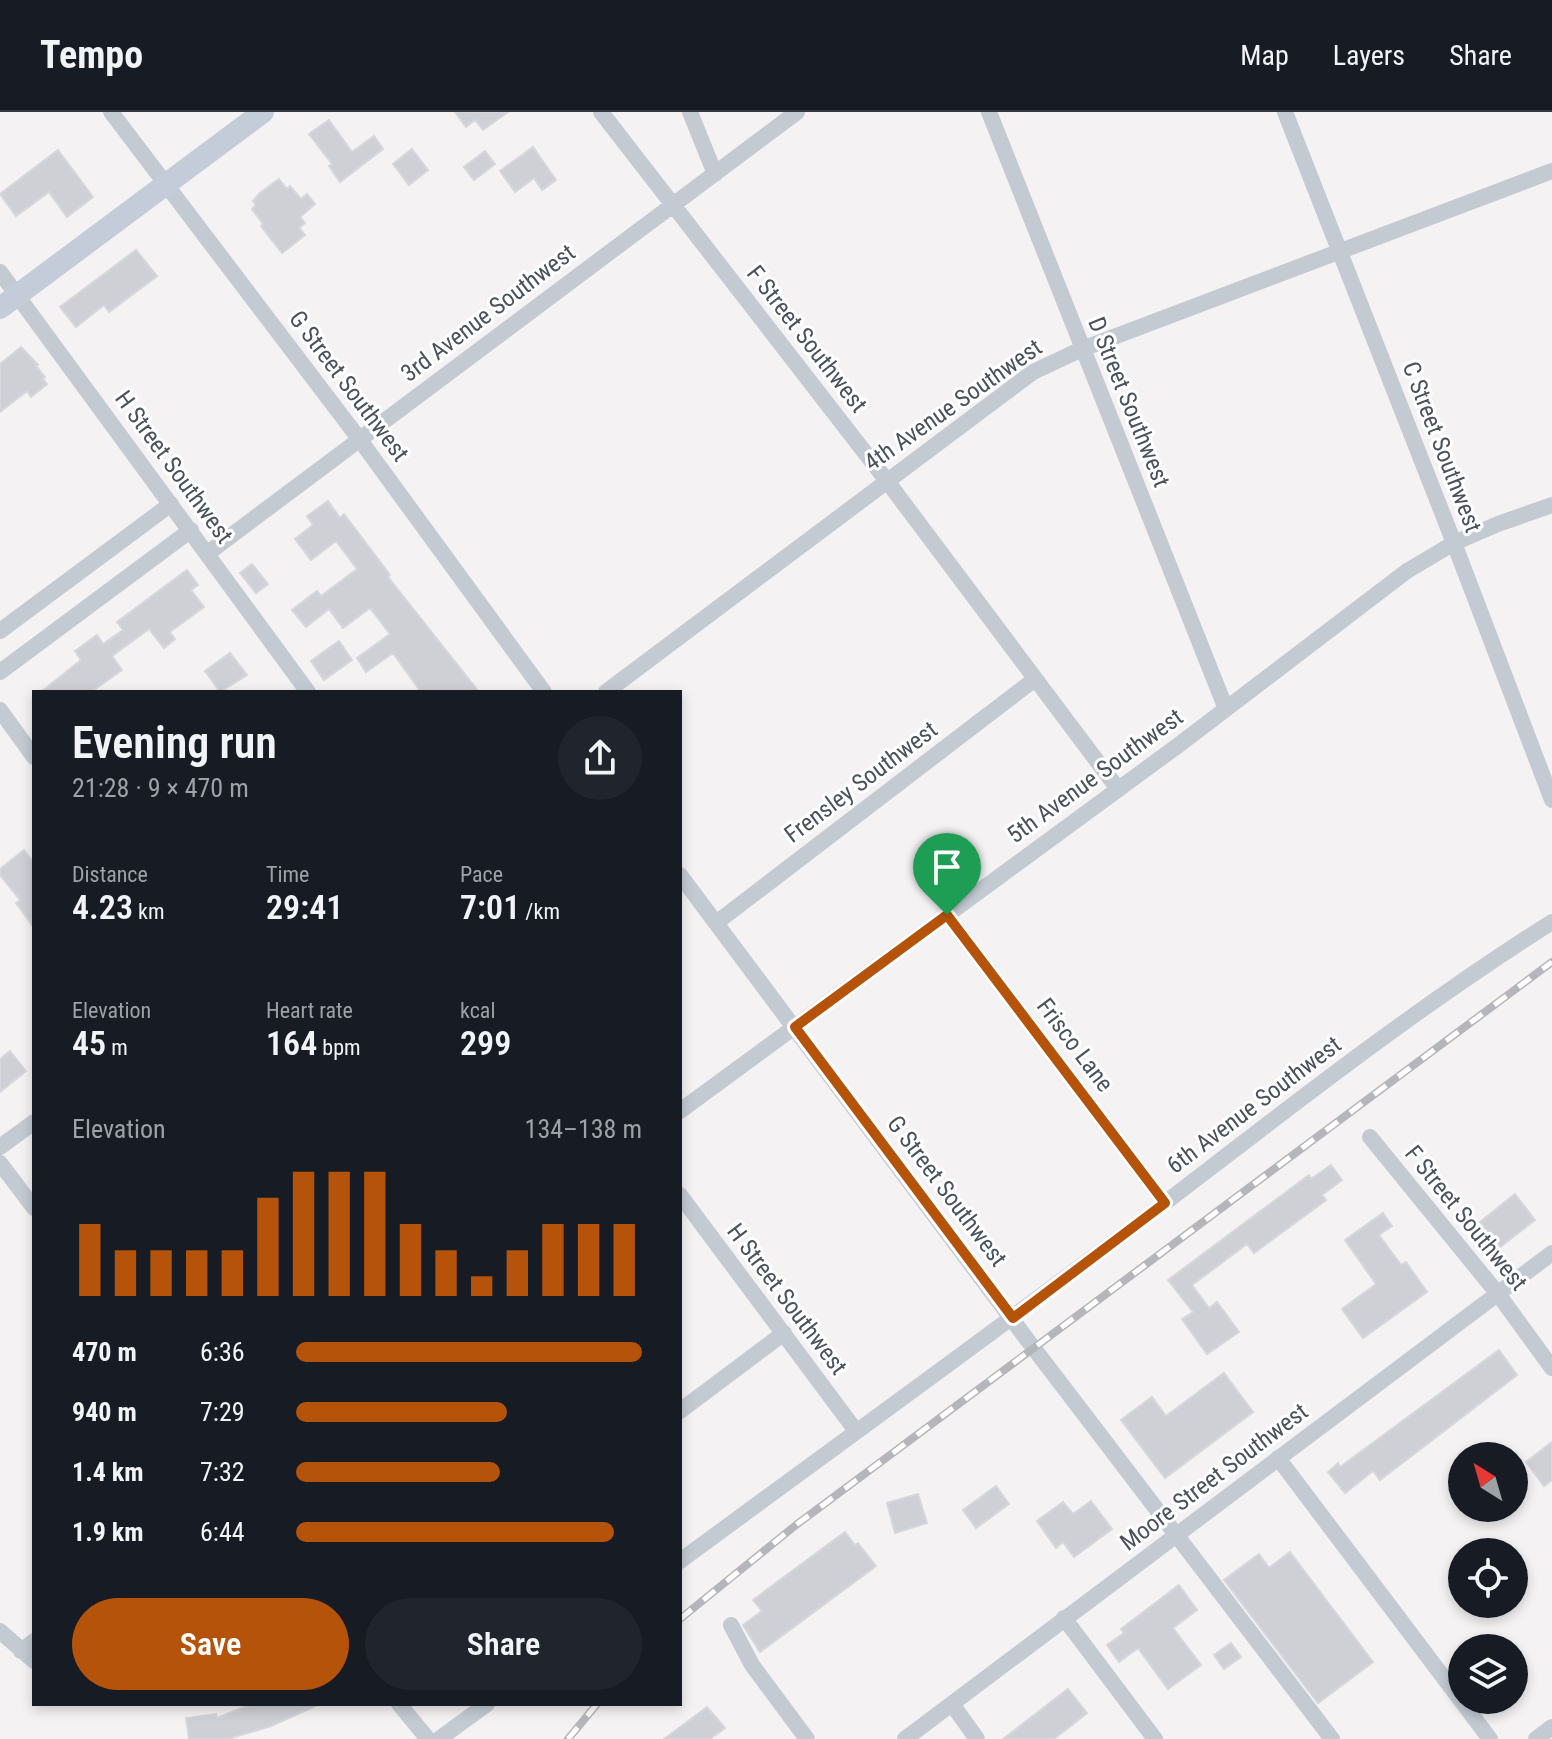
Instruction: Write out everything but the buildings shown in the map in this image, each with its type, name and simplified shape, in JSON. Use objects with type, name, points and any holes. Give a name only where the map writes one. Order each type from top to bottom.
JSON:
[{"type":"street","name":"G Street Southwest","points":[[111,112],[360,440],[543,690]]},
{"type":"street","points":[[8,302],[263,112]]},
{"type":"street","name":"F Street Southwest","points":[[601,112],[887,481],[1118,789]]},
{"type":"street","points":[[690,112],[715,174]]},
{"type":"street","name":"3rd Avenue Southwest","points":[[208,553],[797,112]]},
{"type":"street","name":"D Street Southwest","points":[[989,112],[1226,709]]},
{"type":"street","name":"C Street Southwest","points":[[1285,112],[1552,800]]},
{"type":"street","name":"4th Avenue Southwest","points":[[609,690],[1033,372],[1082,349],[1552,171]]},
{"type":"street","name":"H Street Southwest","points":[[0,272],[8,302],[171,504],[307,690]]},
{"type":"street","points":[[0,631],[171,504]]},
{"type":"street","name":"5th Avenue Southwest","points":[[682,1110],[1226,709],[1407,571],[1454,543],[1552,505]]},
{"type":"street","points":[[0,672],[191,530]]},
{"type":"street","name":"Frensley Southwest","points":[[716,923],[1035,679]]},
{"type":"street","points":[[0,710],[32,754]]},
{"type":"street","name":"G Street Southwest","points":[[682,878],[1175,1536],[1332,1739]]},
{"type":"street","name":"Frisco Lane","points":[[947,915],[1165,1203]]},
{"type":"street","name":"6th Avenue Southwest","points":[[682,1560],[1013,1318],[1474,971],[1552,922]]},
{"type":"street","points":[[0,1147],[32,1123]]},
{"type":"street","name":"F Street Southwest","points":[[1370,1137],[1498,1294],[1552,1368]]},
{"type":"street","points":[[0,1163],[32,1205]]},
{"type":"street","name":"H Street Southwest","points":[[682,1198],[856,1431]]},
{"type":"street","name":"Moore Street Southwest","points":[[905,1739],[1552,1253]]},
{"type":"street","points":[[682,1410],[784,1333]]},
{"type":"street","points":[[1278,1458],[1490,1739]]},
{"type":"street","points":[[1064,1618],[1155,1739]]},
{"type":"street","points":[[731,1625],[752,1665],[807,1739]]},
{"type":"street","points":[[0,1631],[30,1651]]},
{"type":"street","points":[[952,1704],[977,1739]]},
{"type":"street","points":[[401,1706],[428,1739]]},
{"type":"street","points":[[439,1739],[484,1706]]},
{"type":"street","points":[[1536,1739],[1552,1727]]},
{"type":"railway","points":[[682,1617],[796,1525],[1552,962]]},
{"type":"railway","points":[[568,1739],[595,1706]]},
{"type":"route","points":[[947,915],[1165,1203],[1013,1318],[795,1027],[947,915]]}]
